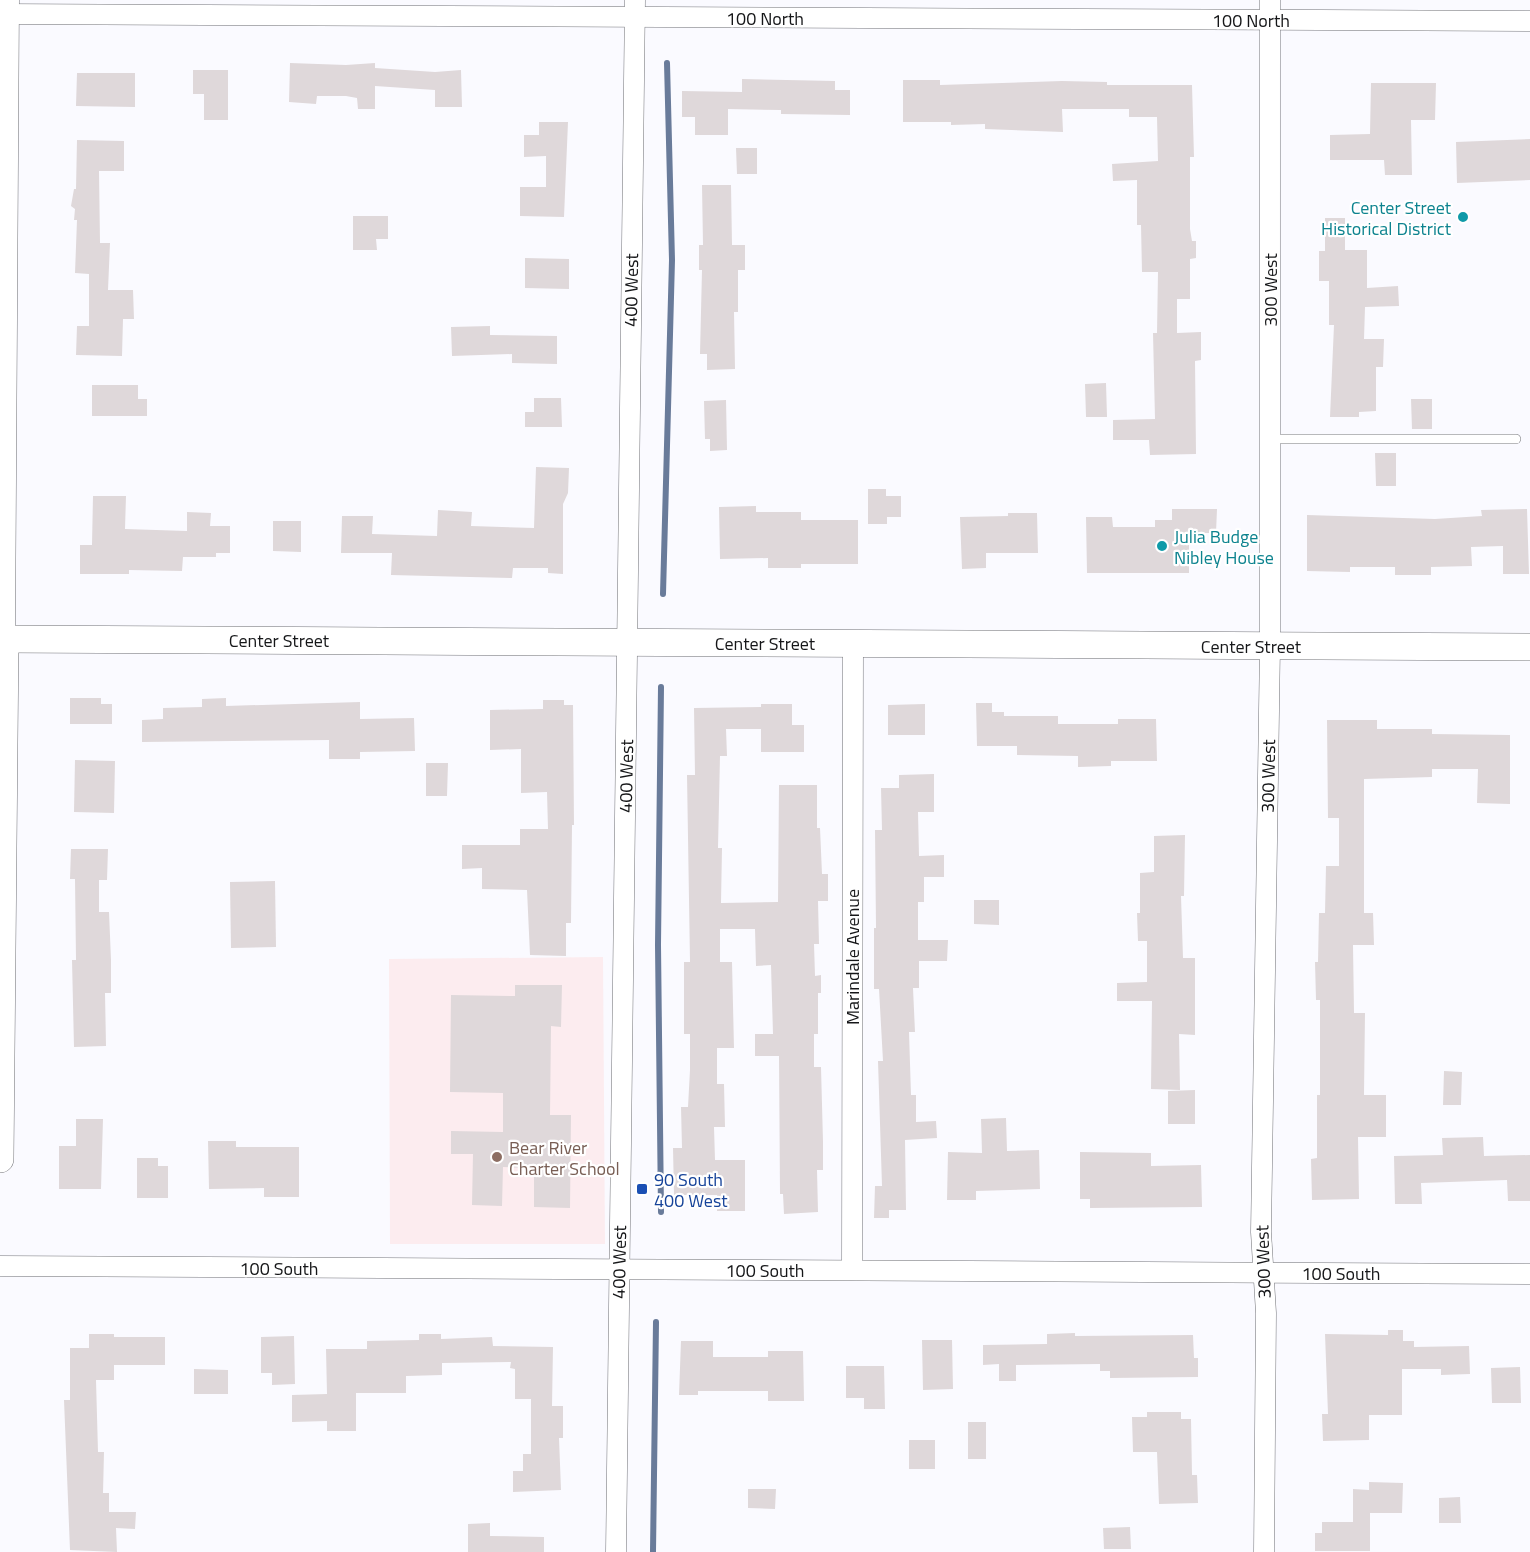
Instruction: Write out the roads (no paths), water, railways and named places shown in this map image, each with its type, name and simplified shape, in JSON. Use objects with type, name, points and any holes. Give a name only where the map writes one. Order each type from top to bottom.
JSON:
[{"type":"street","name":"100 North","points":[[6,10],[635,8],[1270,10],[1530,21]]},
{"type":"street","name":"400 West","points":[[616,1552],[635,8]]},
{"type":"street","points":[[0,1159],[6,10]]},
{"type":"street","name":"300 West","points":[[1264,1552],[1266,1312],[1262,1273],[1270,646],[1270,10]]},
{"type":"street","name":"Center Street","points":[[3,639],[1530,647]]},
{"type":"street","name":"Marindale Avenue","points":[[852,1270],[853,643]]},
{"type":"street","name":"100 South","points":[[0,1266],[1530,1274]]},
{"type":"lane","points":[[1270,439],[1516,439]]},
{"type":"waterway","points":[[663,594],[672,260],[667,63]]},
{"type":"waterway","points":[[661,687],[658,945],[661,1212]]},
{"type":"waterway","points":[[653,1552],[656,1322]]},
{"type":"place","name":"Center Street Historical District","points":[[1463,217]]},
{"type":"place","name":"Julia Budge Nibley House","points":[[1162,546]]},
{"type":"place","name":"Bear River Charter School","points":[[497,1157]]},
{"type":"place","name":"90 South 400 West","points":[[642,1189]]}]
